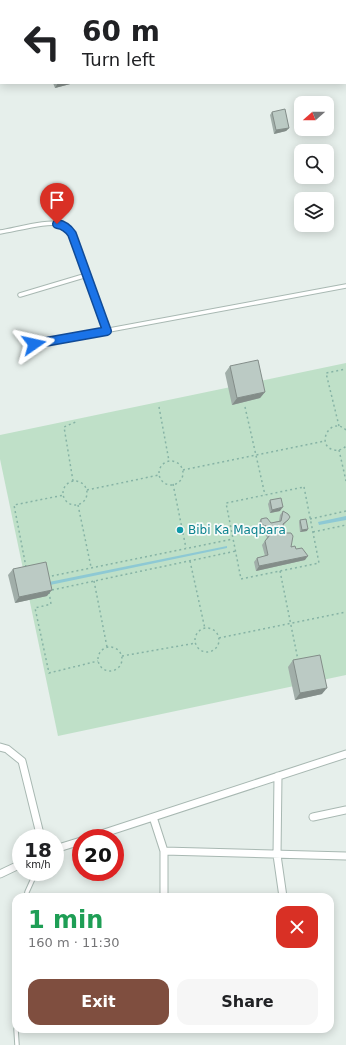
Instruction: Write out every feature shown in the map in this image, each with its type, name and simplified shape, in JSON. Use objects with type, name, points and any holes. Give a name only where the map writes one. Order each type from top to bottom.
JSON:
[{"type":"street","points":[[0,747],[7,749],[22,761],[39,829]]},
{"type":"street","points":[[119,829],[346,754]]},
{"type":"street","points":[[278,776],[277,855],[282,893]]},
{"type":"street","points":[[313,817],[346,810]]},
{"type":"street","points":[[154,818],[164,851],[164,893]]},
{"type":"street","points":[[164,851],[346,856]]},
{"type":"street","points":[[0,874],[12,868]]},
{"type":"lane","points":[[0,232],[49,223],[63,225],[68,228],[72,234],[107,331]]},
{"type":"lane","points":[[20,295],[87,275]]},
{"type":"lane","points":[[34,344],[346,286]]},
{"type":"lane","points":[[27,893],[32,881]]},
{"type":"lane","points":[[16,1033],[17,1045]]},
{"type":"path","points":[[339,426],[326,373],[346,369]]},
{"type":"path","points":[[159,407],[169,461]]},
{"type":"path","points":[[245,407],[265,495]]},
{"type":"path","points":[[73,481],[64,427],[78,421]]},
{"type":"path","points":[[346,430],[339,426],[335,426],[330,428],[325,436],[325,441],[330,448],[340,450],[346,446]]},
{"type":"path","points":[[183,470],[325,441]]},
{"type":"path","points":[[340,450],[346,481]]},
{"type":"path","points":[[164,462],[178,462],[183,470],[181,479],[173,484],[164,483],[159,475],[159,470],[164,462]]},
{"type":"path","points":[[87,490],[159,475]]},
{"type":"path","points":[[77,481],[82,483],[87,490],[87,495],[82,503],[73,504],[65,500],[63,490],[68,483],[77,481]]},
{"type":"path","points":[[173,484],[186,548]]},
{"type":"path","points":[[304,487],[310,519],[319,563],[241,579],[226,503],[304,487]]},
{"type":"path","points":[[27,568],[14,506],[64,495]]},
{"type":"path","points":[[78,504],[91,568]]},
{"type":"path","points":[[310,519],[346,511]]},
{"type":"path","points":[[313,532],[346,525]]},
{"type":"path","points":[[46,577],[233,539]]},
{"type":"path","points":[[98,661],[49,673],[35,608],[52,604],[48,590],[236,551]]},
{"type":"path","points":[[190,561],[205,628]]},
{"type":"path","points":[[280,571],[299,662]]},
{"type":"path","points":[[94,581],[107,647]]},
{"type":"path","points":[[219,638],[346,612]]},
{"type":"path","points":[[205,628],[214,630],[219,638],[217,647],[210,652],[201,650],[196,643],[197,634],[200,630],[205,628]]},
{"type":"path","points":[[122,656],[196,643]]},
{"type":"path","points":[[107,647],[116,649],[122,656],[122,661],[117,669],[108,671],[100,666],[98,661],[100,652],[107,647]]},
{"type":"green space","name":"Bibi Ka Maqbara","points":[[346,363],[346,675],[58,736],[0,459],[0,435]]},
{"type":"water","points":[[346,516],[346,520],[319,525],[318,522]]},
{"type":"water","points":[[227,546],[227,548],[50,585],[49,582]]},
{"type":"building","points":[[285,109],[289,128],[276,130],[272,112]]},
{"type":"building","points":[[258,360],[265,392],[237,398],[230,366]]},
{"type":"building","points":[[281,498],[283,507],[272,510],[270,500]]},
{"type":"building","points":[[283,511],[290,517],[283,524],[285,533],[291,533],[293,536],[291,547],[295,546],[296,549],[302,548],[308,556],[259,566],[257,558],[268,555],[265,541],[270,535],[269,527],[263,525],[261,519],[267,518],[271,523],[281,521]]},
{"type":"building","points":[[306,519],[308,529],[302,530],[300,520]]},
{"type":"building","points":[[46,562],[52,590],[19,597],[13,569]]},
{"type":"building","points":[[320,655],[327,688],[300,693],[293,660]]},
{"type":"place","name":"Bibi Ka Maqbara","points":[[180,530]]},
{"type":"route","points":[[34,344],[107,331],[72,234],[68,228],[57,224]]}]
